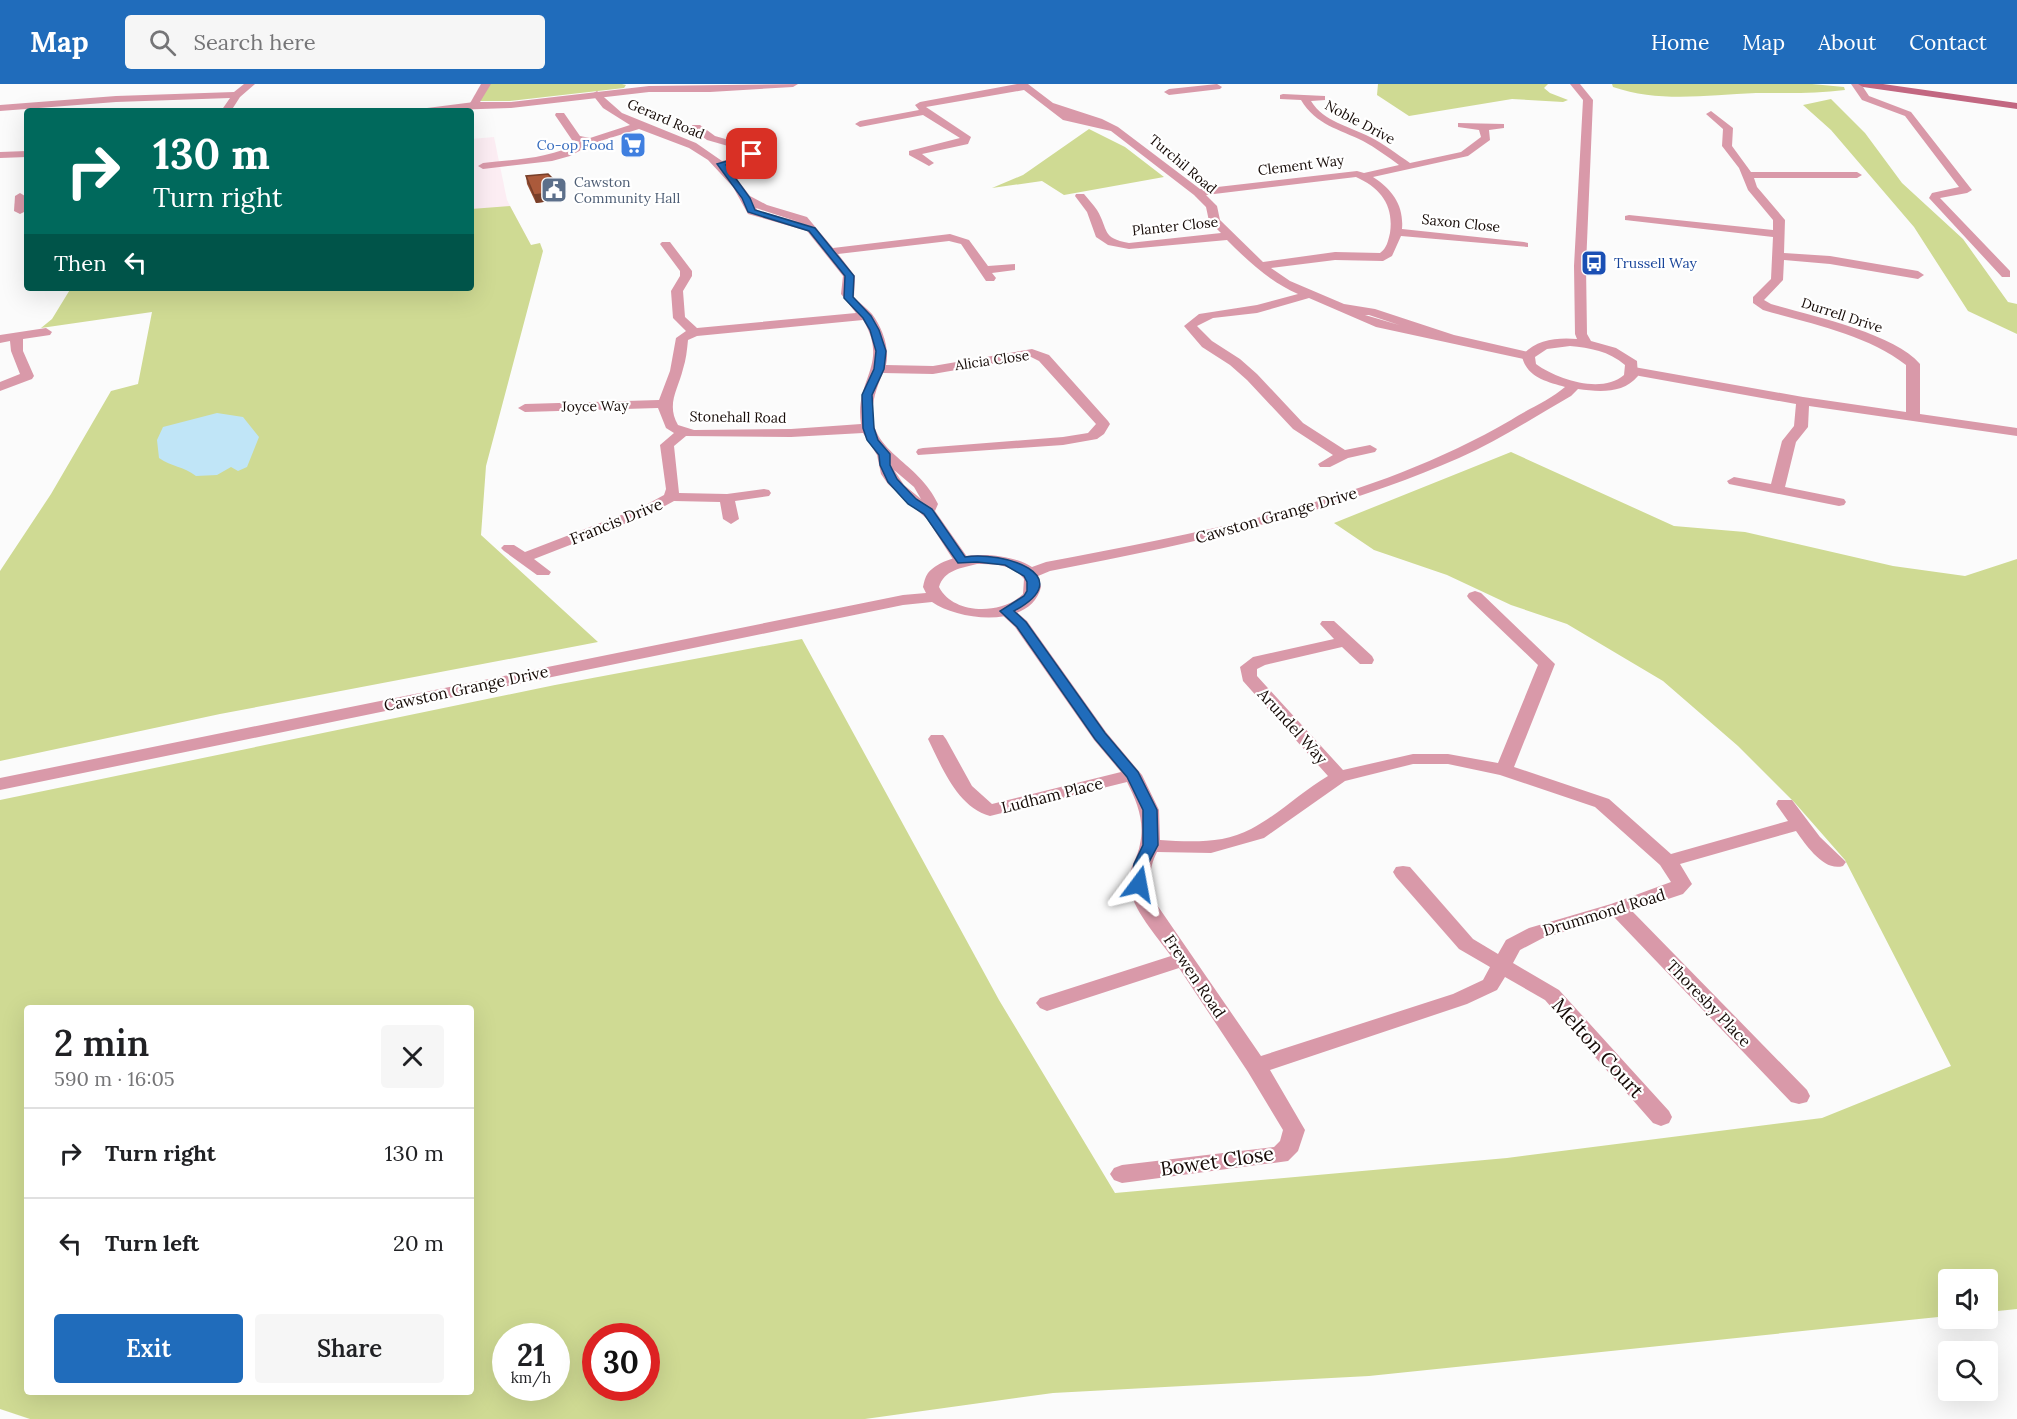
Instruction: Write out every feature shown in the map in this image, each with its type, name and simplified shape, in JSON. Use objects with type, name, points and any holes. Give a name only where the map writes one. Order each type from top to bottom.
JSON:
[{"type":"main road","points":[[1863,84],[2017,106]]},
{"type":"street","points":[[228,108],[237,95],[250,84]]},
{"type":"street","points":[[474,105],[486,84]]},
{"type":"street","points":[[450,108],[474,105],[511,105],[649,88],[710,89],[793,84]]},
{"type":"street","points":[[1856,84],[1865,98],[1908,114],[1968,190],[1945,192],[1934,198],[2006,274]]},
{"type":"street","points":[[929,164],[913,153],[967,140],[966,137],[925,112],[920,105],[1024,86]]},
{"type":"street","name":"Turchil Road","points":[[1024,86],[1050,105],[1066,112],[1095,118],[1114,129],[1198,193],[1210,206],[1215,221],[1228,236],[1260,266],[1286,284],[1307,295],[1341,307],[1358,318],[1405,332],[1451,338],[1528,356]]},
{"type":"street","points":[[1169,92],[1190,86],[1217,87]]},
{"type":"street","points":[[1582,86],[1588,100],[1580,266],[1581,334],[1586,344]]},
{"type":"street","name":"Gerard Road","points":[[597,94],[606,108],[703,151],[721,164],[746,198],[752,212],[812,229],[849,276],[849,298],[867,316],[875,330],[881,351],[879,369],[867,395],[868,428],[873,440],[884,454],[885,465],[892,480],[912,502],[928,512],[962,561]]},
{"type":"street","points":[[0,108],[116,99],[237,95]]},
{"type":"street","name":"Noble Drive","points":[[1283,97],[1322,98]]},
{"type":"street","name":"Noble Drive","points":[[1305,99],[1311,111],[1320,119],[1369,140],[1407,166]]},
{"type":"street","points":[[860,124],[925,112]]},
{"type":"street","name":"Durrell Drive","points":[[1711,114],[1728,128],[1727,146],[1749,176],[1752,188],[1779,220],[1777,280],[1757,300],[1767,307],[1874,341],[1903,354],[1913,364],[1913,418]]},
{"type":"street","points":[[560,115],[576,138],[590,141]]},
{"type":"street","points":[[483,166],[548,159],[566,154],[590,141],[640,125]]},
{"type":"street","points":[[1462,125],[1483,128],[1500,126]]},
{"type":"street","points":[[696,128],[711,138],[746,148],[752,154],[751,157],[721,164]]},
{"type":"street","name":"Noble Drive","points":[[1365,176],[1464,154],[1486,138],[1483,128]]},
{"type":"street","points":[[0,155],[24,154]]},
{"type":"street","name":"Clement Way","points":[[1198,193],[1351,174],[1365,176],[1394,202],[1396,213],[1394,247],[1389,254],[1383,257],[1335,256],[1260,266]]},
{"type":"street","points":[[1749,176],[1857,175]]},
{"type":"street","name":"Planter Close","points":[[1080,196],[1092,211],[1102,237],[1122,246],[1228,236]]},
{"type":"street","points":[[1629,218],[1780,234]]},
{"type":"street","name":"Saxon Close","points":[[1395,232],[1524,245]]},
{"type":"street","points":[[829,252],[950,237],[965,242],[987,274],[1011,267]]},
{"type":"street","points":[[666,244],[686,271],[686,276],[676,291],[679,318],[694,332]]},
{"type":"street","points":[[1778,256],[1830,260],[1918,275]]},
{"type":"street","points":[[1307,295],[1257,309],[1208,316],[1198,319],[1190,326],[1207,344],[1235,362],[1252,377],[1298,426],[1343,455]]},
{"type":"street","points":[[664,404],[665,393],[675,375],[682,338],[694,332],[867,316]]},
{"type":"street","points":[[0,339],[46,332]]},
{"type":"street","points":[[0,387],[27,376],[16,351],[16,336]]},
{"type":"street","points":[[1570,342],[1586,344],[1620,355],[1632,364],[1634,371],[1631,377],[1615,385],[1574,386],[1541,376],[1530,366],[1528,356],[1543,345],[1570,342]]},
{"type":"street","name":"Alicia Close","points":[[879,369],[933,369],[1032,353],[1044,358],[1103,424],[1092,436],[1064,441],[923,452]]},
{"type":"street","points":[[1634,371],[1803,401],[2017,432]]},
{"type":"street","name":"Cawston Grange Drive","points":[[1029,574],[1046,567],[1193,539],[1343,498],[1457,454],[1547,404],[1574,386]]},
{"type":"street","points":[[1777,489],[1789,441],[1801,427],[1803,401]]},
{"type":"street","name":"Joyce Way","points":[[525,408],[664,404]]},
{"type":"street","name":"Stonehall Road","points":[[664,404],[668,421],[673,428],[683,432],[791,433],[868,428]]},
{"type":"street","name":"Francis Drive","points":[[525,557],[647,510],[671,497],[674,489],[667,445],[683,432]]},
{"type":"street","points":[[1324,464],[1343,455],[1370,448]]},
{"type":"street","points":[[1734,481],[1839,502]]},
{"type":"street","points":[[671,497],[727,498],[764,493]]},
{"type":"street","points":[[727,498],[731,519]]},
{"type":"street","points":[[509,548],[525,557],[543,572]]},
{"type":"street","points":[[993,559],[1014,565],[1029,574],[1033,582],[1033,591],[1028,598],[1006,611],[978,614],[964,612],[941,603],[934,597],[930,588],[932,580],[943,568],[962,561],[993,559]]},
{"type":"street","points":[[1475,596],[1547,664],[1504,770]]},
{"type":"street","name":"Cawston Grange Drive","points":[[0,784],[707,639],[903,600],[934,597]]},
{"type":"street","name":"Frewen Road","points":[[1006,611],[1021,624],[1100,736],[1133,775],[1150,810],[1150,845],[1141,864],[1139,884],[1145,903],[1256,1065]]},
{"type":"street","points":[[1328,624],[1366,660]]},
{"type":"street","name":"Arundel Way","points":[[1340,777],[1249,677],[1248,667],[1259,661],[1346,641]]},
{"type":"street","name":"Ludham Place","points":[[937,739],[950,766],[976,803],[990,810],[1133,775]]},
{"type":"street","name":"Drummond Road","points":[[1150,845],[1211,847],[1257,834],[1318,789],[1340,777],[1413,759],[1448,759],[1504,770],[1602,803],[1667,861],[1676,871],[1682,884],[1676,890],[1536,933],[1513,945],[1490,985],[1460,999],[1256,1065]]},
{"type":"street","points":[[1785,804],[1800,824],[1836,862]]},
{"type":"street","points":[[1667,861],[1800,824]]},
{"type":"street","name":"Melton Court","points":[[1403,872],[1466,944],[1552,995],[1661,1117]]},
{"type":"street","name":"Thoresby Place","points":[[1618,909],[1799,1096]]},
{"type":"street","points":[[1047,1003],[1185,959]]},
{"type":"street","name":"Bowet Close","points":[[1122,1174],[1280,1155],[1290,1145],[1294,1130],[1256,1065]]},
{"type":"shaded area","points":[[494,137],[507,200],[531,245],[474,254],[474,139]]},
{"type":"green space","points":[[487,84],[626,85],[624,88],[510,101],[480,101]]},
{"type":"green space","points":[[1378,84],[1548,84],[1544,88],[1550,93],[1568,100],[1563,102],[1512,99],[1409,116],[1377,95]]},
{"type":"green space","points":[[1612,84],[1812,84],[1844,87],[1845,90],[1812,93],[1666,96],[1631,92],[1613,87]]},
{"type":"green space","points":[[1831,99],[1865,133],[1902,183],[1963,239],[2008,302],[2017,304],[2017,334],[1968,311],[1914,227],[1831,130],[1803,105]]},
{"type":"green space","points":[[1089,129],[1125,147],[1164,177],[1064,195],[1042,181],[992,188],[1023,175]]},
{"type":"green space","points":[[510,206],[531,245],[540,243],[543,251],[486,466],[481,535],[598,642],[220,714],[0,761],[0,571],[51,494],[111,391],[138,384],[152,312],[41,328],[52,319],[69,291],[474,291],[474,209]]},
{"type":"green space","points":[[1511,452],[1674,526],[1745,532],[1893,566],[1965,576],[2017,559],[2017,1309],[1998,1311],[1998,1269],[1938,1269],[1938,1317],[1369,1376],[1053,1393],[865,1419],[30,1419],[0,1409],[0,800],[555,685],[802,639],[999,1000],[1115,1193],[1507,1158],[1822,1118],[1951,1066],[1845,860],[1795,803],[1738,746],[1663,681],[1567,624],[1511,605],[1447,575],[1374,550],[1334,523]]},
{"type":"water","points":[[217,413],[243,417],[259,437],[247,467],[238,471],[231,467],[217,475],[196,476],[159,458],[157,440],[163,427]]},
{"type":"building","points":[[548,174],[565,191],[534,195],[526,176]]},
{"type":"place","name":"Co-op Food","points":[[633,145]]},
{"type":"place","name":"Cawston Community Hall","points":[[554,190]]},
{"type":"place","name":"Trussell Way","points":[[1594,263]]},
{"type":"route","points":[[752,154],[751,157],[721,164],[746,198],[752,212],[812,229],[849,276],[847,293],[849,298],[867,316],[875,330],[881,351],[879,369],[867,395],[868,428],[873,440],[884,454],[885,465],[892,480],[912,502],[928,512],[962,561],[993,559],[1020,567],[1029,574],[1033,582],[1033,591],[1019,605],[1006,611],[1021,624],[1100,736],[1133,775],[1150,810],[1150,845],[1141,864],[1139,884]]}]
